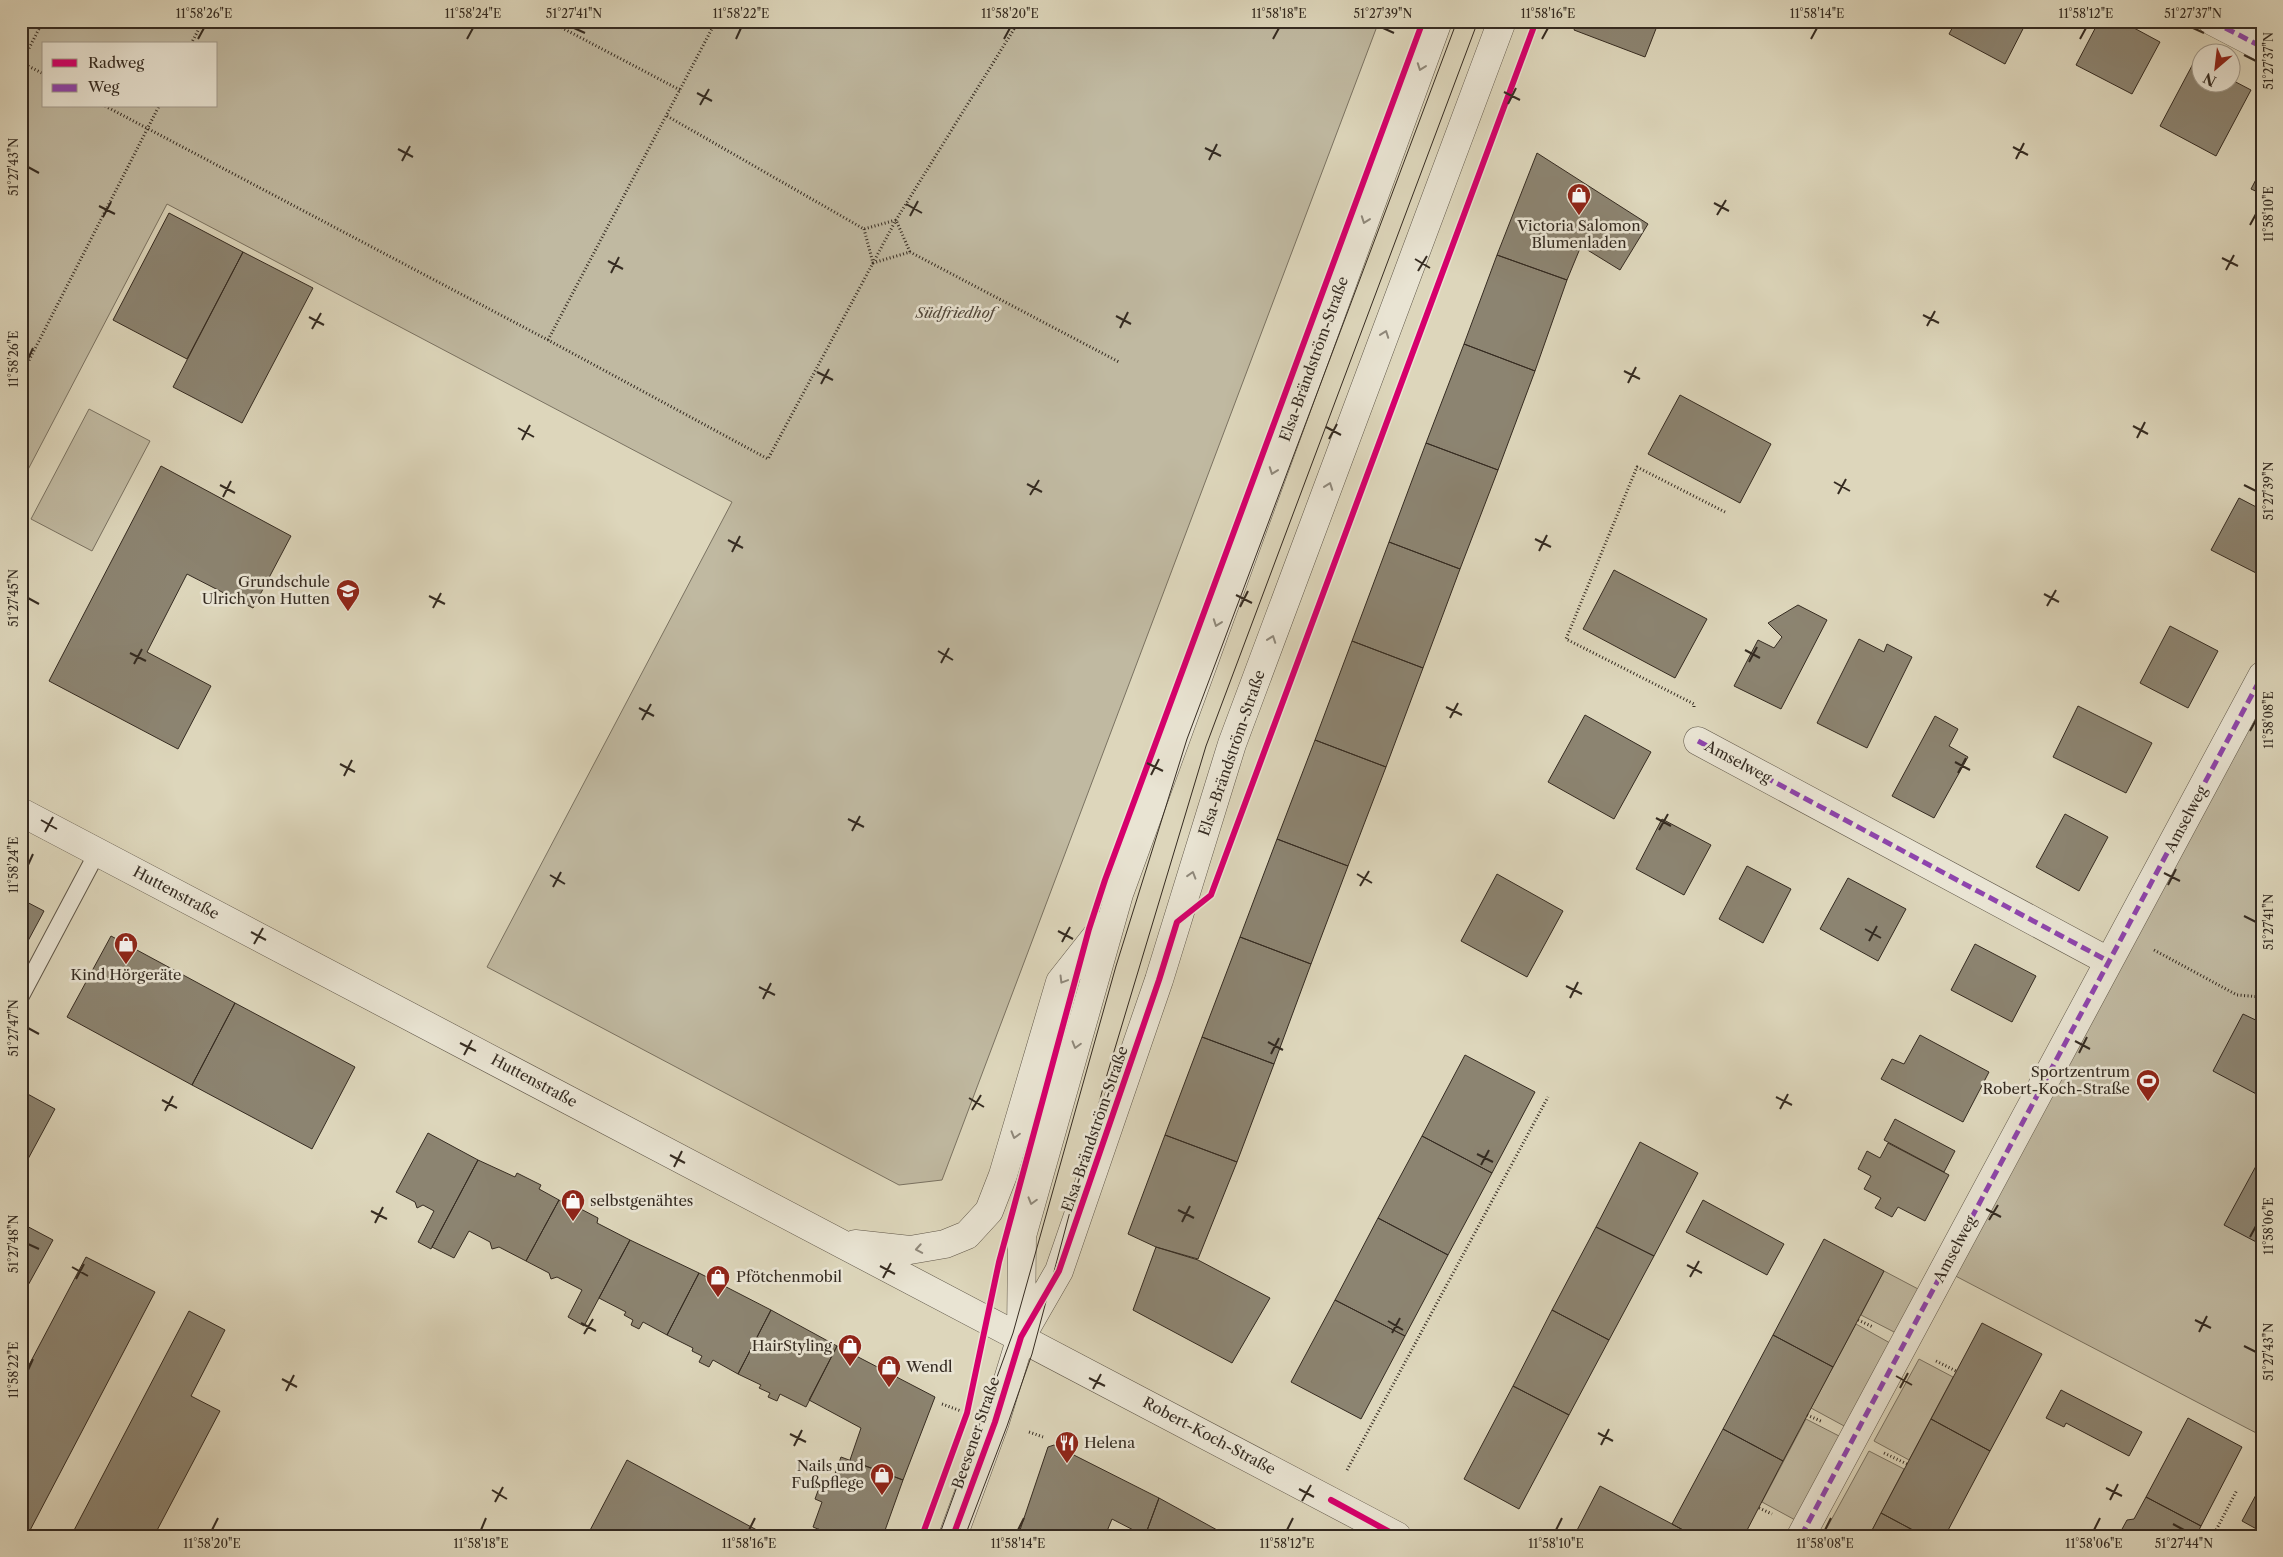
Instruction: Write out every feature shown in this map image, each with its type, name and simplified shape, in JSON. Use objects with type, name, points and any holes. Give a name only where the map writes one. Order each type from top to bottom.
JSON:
[{"type":"street","name":"Elsa-Brändström-Straße","points":[[1021,1338],[1022,1236],[1113,913],[1174,740],[1438,21]]},
{"type":"street","name":"Elsa-Brändström-Straße","points":[[1021,1338],[1059,1271],[1160,980],[1232,744],[1502,21]]},
{"type":"street","points":[[2212,21],[2262,48]]},
{"type":"street","name":"Amselweg","points":[[1801,1536],[2108,961],[2258,692]]},
{"type":"street","name":"Amselweg","points":[[1698,741],[2108,961]]},
{"type":"street","name":"Huttenstraße","points":[[21,812],[1021,1338]]},
{"type":"street","points":[[840,1242],[910,1250],[945,1244],[967,1234],[989,1210],[1003,1175],[1060,982],[1113,913]]},
{"type":"street","name":"Robert-Koch-Straße","points":[[1021,1338],[1397,1536]]},
{"type":"street","name":"Beesener Straße","points":[[953,1536],[995,1422],[1021,1338]]},
{"type":"lane","points":[[21,996],[98,851]]},
{"type":"path","points":[[42,73],[22,63],[43,21]]},
{"type":"path","points":[[192,42],[202,21]]},
{"type":"path","points":[[549,21],[680,90]]},
{"type":"path","points":[[548,340],[716,21]]},
{"type":"path","points":[[109,108],[548,340],[768,460],[896,220],[1018,23],[1010,21]]},
{"type":"path","points":[[21,376],[158,108]]},
{"type":"path","points":[[667,116],[864,228],[896,220]]},
{"type":"path","points":[[896,220],[910,252],[1119,362]]},
{"type":"path","points":[[864,228],[873,263]]},
{"type":"path","points":[[873,263],[910,252]]},
{"type":"path","points":[[2124,935],[2237,995],[2262,997]]},
{"type":"path","points":[[1331,1500],[1548,1097]]},
{"type":"path","points":[[963,1421],[969,1403]]},
{"type":"path","points":[[2213,1536],[2237,1490]]},
{"type":"green space","name":"Südfriedhof","points":[[21,21],[1379,21],[942,1180],[899,1185],[487,967],[732,502],[167,204],[21,483]]},
{"type":"green space","points":[[89,409],[150,441],[92,551],[31,519]]},
{"type":"green space","name":"Sportzentrum Robert-Koch-Straße","points":[[2262,676],[2262,1436],[1944,1270]]},
{"type":"green space","points":[[1884,1271],[1920,1290],[1896,1333],[1861,1315]]},
{"type":"green space","points":[[1856,1324],[1890,1343],[1846,1427],[1811,1408]]},
{"type":"green space","points":[[1919,1359],[1953,1377],[1909,1460],[1874,1441]]},
{"type":"green space","points":[[1806,1419],[1841,1437],[1797,1521],[1762,1502]]},
{"type":"green space","points":[[1869,1451],[1904,1469],[1869,1536],[1823,1535]]},
{"type":"building","points":[[1577,21],[1659,21],[1645,57],[1574,30]]},
{"type":"building","points":[[1956,21],[2027,21],[2005,64],[1949,34]]},
{"type":"building","points":[[2099,21],[2121,21],[2160,42],[2132,94],[2076,65]]},
{"type":"building","points":[[2190,69],[2190,92],[2240,92],[2240,84],[2251,90],[2216,156],[2160,126]]},
{"type":"building","points":[[1537,153],[1648,224],[1620,270],[1581,246],[1567,280],[1497,255]]},
{"type":"building","points":[[2262,168],[2262,194],[2251,189]]},
{"type":"building","points":[[169,213],[243,252],[187,359],[113,320]]},
{"type":"building","points":[[243,252],[313,288],[242,423],[173,387]]},
{"type":"building","points":[[1497,255],[1567,280],[1535,371],[1464,344]]},
{"type":"building","points":[[1464,344],[1535,371],[1498,470],[1426,443]]},
{"type":"building","points":[[1680,395],[1771,444],[1740,503],[1648,454]]},
{"type":"building","points":[[1426,443],[1498,470],[1460,569],[1389,542]]},
{"type":"building","points":[[161,466],[291,536],[253,608],[187,574],[147,652],[211,686],[178,749],[49,681]]},
{"type":"building","points":[[2239,498],[2262,510],[2262,576],[2211,550]]},
{"type":"building","points":[[1389,542],[1460,569],[1423,668],[1352,641]]},
{"type":"building","points":[[1614,570],[1707,619],[1675,678],[1583,629]]},
{"type":"building","points":[[1798,605],[1827,620],[1781,709],[1734,686],[1758,640],[1774,648],[1782,637],[1768,623]]},
{"type":"building","points":[[2170,626],[2218,651],[2188,708],[2140,683]]},
{"type":"building","points":[[1859,639],[1884,652],[1887,644],[1912,657],[1867,748],[1817,723]]},
{"type":"building","points":[[1352,641],[1423,668],[1386,767],[1315,740]]},
{"type":"building","points":[[2078,706],[2152,743],[2126,793],[2053,757]]},
{"type":"building","points":[[1585,715],[1651,752],[1614,819],[1548,782]]},
{"type":"building","points":[[1935,716],[1958,729],[1949,746],[1968,757],[1934,818],[1892,796]]},
{"type":"building","points":[[1315,740],[1386,767],[1348,866],[1277,839]]},
{"type":"building","points":[[2065,814],[2108,837],[2079,891],[2036,867]]},
{"type":"building","points":[[1662,819],[1711,845],[1684,895],[1636,869]]},
{"type":"building","points":[[1277,839],[1348,866],[1311,964],[1240,937]]},
{"type":"building","points":[[1747,866],[1791,889],[1763,943],[1719,919]]},
{"type":"building","points":[[1497,874],[1563,911],[1527,977],[1461,941]]},
{"type":"building","points":[[1848,878],[1906,909],[1878,961],[1820,929]]},
{"type":"building","points":[[21,899],[44,911],[21,954]]},
{"type":"building","points":[[111,936],[235,1003],[192,1085],[67,1017]]},
{"type":"building","points":[[1240,937],[1311,964],[1274,1064],[1202,1037]]},
{"type":"building","points":[[1975,944],[2036,976],[2012,1022],[1951,990]]},
{"type":"building","points":[[235,1003],[355,1067],[312,1149],[192,1085]]},
{"type":"building","points":[[2243,1014],[2262,1023],[2262,1097],[2213,1071]]},
{"type":"building","points":[[1920,1035],[1989,1072],[1963,1122],[1881,1079],[1892,1059],[1904,1064]]},
{"type":"building","points":[[1202,1037],[1274,1064],[1237,1162],[1165,1135]]},
{"type":"building","points":[[1465,1055],[1535,1092],[1492,1173],[1422,1136]]},
{"type":"building","points":[[24,1092],[55,1109],[21,1172],[21,1097]]},
{"type":"building","points":[[1895,1119],[1955,1151],[1944,1172],[1884,1140]]},
{"type":"building","points":[[428,1133],[478,1160],[431,1249],[418,1242],[434,1211],[423,1205],[417,1208],[415,1202],[396,1192]]},
{"type":"building","points":[[1165,1135],[1237,1162],[1198,1259],[1156,1247],[1128,1234]]},
{"type":"building","points":[[1422,1136],[1492,1173],[1448,1255],[1378,1218]]},
{"type":"building","points":[[1640,1142],[1698,1173],[1654,1256],[1596,1227]]},
{"type":"building","points":[[1888,1143],[1949,1175],[1925,1221],[1898,1207],[1892,1217],[1875,1208],[1881,1198],[1864,1189],[1871,1176],[1858,1169],[1867,1151],[1880,1158]]},
{"type":"building","points":[[2262,1155],[2262,1245],[2224,1225]]},
{"type":"building","points":[[478,1160],[515,1177],[517,1173],[541,1185],[539,1189],[559,1200],[526,1261],[499,1247],[492,1249],[490,1242],[469,1231],[454,1258],[432,1247]]},
{"type":"building","points":[[559,1200],[575,1210],[577,1207],[598,1218],[597,1223],[630,1240],[584,1326],[568,1317],[582,1290],[557,1277],[551,1279],[549,1273],[526,1261]]},
{"type":"building","points":[[1703,1200],[1784,1244],[1767,1275],[1686,1232]]},
{"type":"building","points":[[1378,1218],[1448,1255],[1405,1336],[1335,1300]]},
{"type":"building","points":[[21,1223],[53,1240],[21,1298]]},
{"type":"building","points":[[1596,1227],[1654,1256],[1609,1340],[1552,1310]]},
{"type":"building","points":[[1824,1239],[1884,1271],[1833,1367],[1773,1335]]},
{"type":"building","points":[[630,1240],[699,1273],[667,1335],[643,1322],[639,1329],[631,1325],[633,1320],[624,1315],[626,1312],[599,1298]]},
{"type":"building","points":[[1156,1247],[1198,1260],[1270,1298],[1232,1363],[1133,1310]]},
{"type":"building","points":[[86,1257],[155,1292],[27,1536],[21,1536],[21,1380]]},
{"type":"building","points":[[699,1273],[771,1310],[738,1374],[713,1360],[709,1367],[699,1362],[702,1356],[692,1351],[693,1348],[667,1335]]},
{"type":"building","points":[[1335,1300],[1405,1336],[1361,1419],[1291,1382]]},
{"type":"building","points":[[771,1310],[837,1346],[806,1407],[780,1394],[777,1401],[768,1397],[770,1393],[759,1388],[761,1385],[738,1374]]},
{"type":"building","points":[[1552,1310],[1609,1340],[1569,1415],[1513,1386]]},
{"type":"building","points":[[189,1311],[225,1330],[191,1396],[220,1411],[154,1536],[71,1536]]},
{"type":"building","points":[[1982,1323],[2042,1354],[1990,1451],[1931,1419]]},
{"type":"building","points":[[1773,1335],[1833,1367],[1783,1461],[1723,1429]]},
{"type":"building","points":[[837,1346],[935,1397],[903,1480],[850,1460],[861,1428],[809,1400]]},
{"type":"building","points":[[1513,1386],[1569,1415],[1519,1509],[1464,1479]]},
{"type":"building","points":[[2061,1390],[2142,1432],[2129,1456],[2066,1423],[2064,1427],[2046,1418]]},
{"type":"building","points":[[2188,1418],[2242,1447],[2201,1526],[2146,1497]]},
{"type":"building","points":[[1931,1419],[1990,1451],[1945,1536],[1924,1536],[1881,1513]]},
{"type":"building","points":[[1723,1429],[1783,1461],[1744,1536],[1694,1536],[1672,1524]]},
{"type":"building","points":[[1054,1445],[1159,1498],[1145,1536],[1112,1519],[1105,1536],[1018,1536],[1048,1447]]},
{"type":"building","points":[[841,1457],[903,1480],[883,1536],[835,1536],[813,1527],[822,1502],[815,1499],[819,1488],[824,1490],[827,1480],[832,1482]]},
{"type":"building","points":[[627,1460],[768,1536],[587,1536]]},
{"type":"building","points":[[1600,1486],[1672,1524],[1694,1536],[1574,1536]]},
{"type":"building","points":[[2257,1493],[2262,1496],[2262,1532],[2242,1521]]},
{"type":"building","points":[[2146,1497],[2201,1526],[2196,1536],[2123,1536],[2121,1531],[2127,1520],[2134,1519]]},
{"type":"building","points":[[1159,1498],[1228,1536],[1145,1536]]},
{"type":"building","points":[[1881,1513],[1924,1536],[1869,1536]]},
{"type":"building","points":[[818,1529],[835,1536],[815,1536]]},
{"type":"tram line","points":[[939,1536],[1013,1333],[1116,966],[1187,739],[1457,21]]},
{"type":"tram line","points":[[965,1536],[1032,1354],[1103,1088],[1206,746],[1478,21]]},
{"type":"marked path","points":[[2212,21],[2262,47]]},
{"type":"marked path","points":[[1801,1536],[2262,676]]},
{"type":"marked path","points":[[1698,741],[2108,961]]},
{"type":"cycle path","points":[[922,1536],[967,1413],[999,1262],[1089,929],[1105,880],[1423,21]]},
{"type":"cycle path","points":[[953,1536],[995,1422],[1021,1337],[1059,1271],[1159,980],[1177,922],[1211,895],[1536,21]]},
{"type":"cycle path","points":[[1331,1500],[1397,1536]]},
{"type":"place","name":"Victoria Salomon Blumenladen","points":[[1579,216]]},
{"type":"place","name":"Grundschule Ulrich von Hutten","points":[[348,612]]},
{"type":"place","name":"Kind Hörgeräte","points":[[126,965]]},
{"type":"place","name":"Sportzentrum Robert-Koch-Straße","points":[[2148,1102]]},
{"type":"place","name":"selbstgenähtes","points":[[573,1222]]},
{"type":"place","name":"Pfötchenmobil","points":[[718,1298]]},
{"type":"place","name":"HairStyling","points":[[850,1367]]},
{"type":"place","name":"Wendl","points":[[889,1388]]},
{"type":"place","name":"Helena","points":[[1067,1464]]},
{"type":"place","name":"Nails und Fußpflege","points":[[882,1496]]}]
